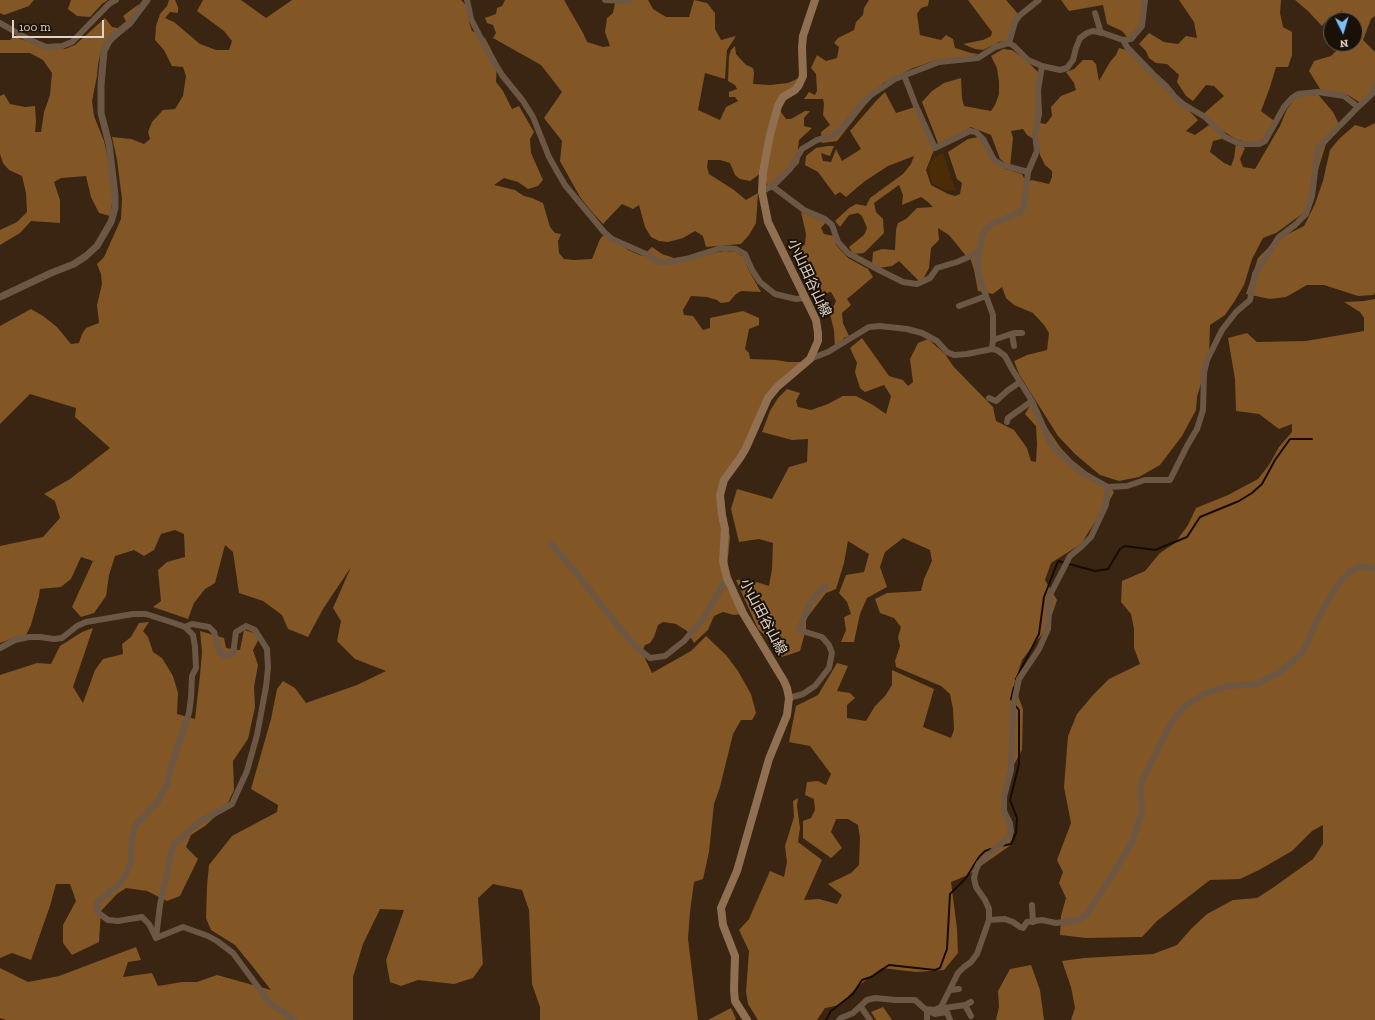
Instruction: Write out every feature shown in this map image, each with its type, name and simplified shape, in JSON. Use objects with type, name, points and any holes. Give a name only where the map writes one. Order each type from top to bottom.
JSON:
[{"type":"main road","name":"小山田谷山線","points":[[747,1020],[735,1001],[735,956],[722,925],[721,908],[737,871],[769,759],[787,715],[789,698],[784,681],[743,613],[727,578],[723,561],[725,529],[720,495],[722,485],[746,448],[768,398],[778,386],[810,359],[816,348],[818,334],[816,320],[768,222],[762,192],[763,172],[770,135],[778,106],[783,97],[795,90],[803,76],[803,36],[815,0]]},
{"type":"street","points":[[0,22],[30,40],[46,47],[62,46],[72,42],[109,4],[116,0]]},
{"type":"street","points":[[2,295],[74,264],[86,256],[97,246],[111,222],[115,208],[116,195],[109,144],[101,114],[101,85],[104,51],[110,39],[130,23],[147,0]]},
{"type":"street","points":[[467,0],[471,19],[488,52],[502,75],[523,101],[533,118],[549,157],[565,185],[604,232],[612,239],[646,254],[659,262],[686,259],[722,248],[736,249],[745,254],[752,270],[760,282],[775,294],[796,299],[805,298]]},
{"type":"street","points":[[605,0],[628,2],[629,0]]},
{"type":"street","points":[[1009,44],[1015,22],[1019,16],[1039,0]]},
{"type":"street","points":[[762,192],[778,182],[790,169],[802,149],[817,140],[832,136],[847,123],[856,110],[871,95],[886,84],[939,62],[978,58],[995,47],[1009,44],[1014,46],[1028,60],[1042,66],[1060,70],[1067,68],[1073,60],[1080,38],[1086,33],[1093,31],[1123,40],[1131,39],[1142,26],[1145,0]]},
{"type":"street","points":[[1096,13],[1101,33]]},
{"type":"street","points":[[1123,40],[1175,97],[1183,104],[1205,117],[1225,137],[1240,144],[1259,144],[1264,141],[1284,107],[1298,94],[1318,92],[1344,96],[1358,107]]},
{"type":"street","points":[[992,349],[993,315],[977,266],[982,236],[987,228],[993,223],[1019,213],[1024,206],[1028,172],[1037,151],[1035,134],[1039,113],[1038,90],[1042,66]]},
{"type":"street","points":[[904,76],[935,148],[970,131],[976,132],[983,139],[994,160],[1002,165],[1028,172]]},
{"type":"street","points":[[810,359],[828,352],[869,327],[907,329],[922,333],[937,341],[947,352],[954,355],[992,349],[997,350],[1005,356],[1032,401],[1050,442],[1057,451],[1081,472],[1108,487],[1127,486],[1145,480],[1170,480],[1197,429],[1203,410],[1204,373],[1207,360],[1222,330],[1236,312],[1250,300],[1255,274],[1279,236],[1295,225],[1306,214],[1312,196],[1318,148],[1373,93],[1375,86]]},
{"type":"street","points":[[772,186],[804,210],[825,219],[832,225],[838,242],[848,253],[903,282],[917,284],[930,278],[937,268],[957,262],[980,252]]},
{"type":"street","points":[[959,306],[986,296]]},
{"type":"street","points":[[993,340],[1012,334],[1022,333]]},
{"type":"street","points":[[1012,334],[1014,346]]},
{"type":"street","points":[[989,398],[996,401],[1020,382]]},
{"type":"street","points":[[1006,422],[1008,418],[1032,401]]},
{"type":"street","points":[[937,1009],[941,1007],[958,973],[964,966],[971,962],[977,954],[989,920],[989,909],[976,887],[974,878],[979,863],[1008,838],[1011,832],[1010,823],[1004,811],[1004,797],[1011,770],[1013,707],[1019,679],[1039,649],[1048,629],[1050,595],[1070,556],[1091,537],[1106,505],[1108,487]]},
{"type":"street","points":[[551,544],[635,646],[650,658],[665,656],[684,641],[704,618],[727,578]]},
{"type":"street","points":[[989,920],[1006,919],[1023,928],[1027,922],[1042,920],[1056,923],[1083,918],[1127,851],[1133,839],[1142,811],[1140,788],[1142,781],[1170,725],[1186,706],[1206,693],[1228,686],[1257,684],[1278,673],[1304,650],[1317,620],[1337,585],[1349,572],[1359,567],[1375,568]]},
{"type":"street","points":[[789,698],[803,694],[815,686],[829,668],[832,653],[829,645],[822,637],[799,630],[810,602],[825,586]]},
{"type":"street","points":[[0,648],[15,640],[40,637],[54,639],[62,638],[86,622],[132,614],[153,616],[185,627],[193,635],[196,668],[192,676],[192,698],[167,784],[156,802],[135,826],[132,837],[131,861],[126,874],[121,882],[97,903],[97,912],[108,920],[118,921],[142,917],[149,924],[156,938]]},
{"type":"street","points":[[156,938],[166,869],[173,845],[199,822],[232,804],[247,771],[257,735],[268,668],[267,649],[255,630],[246,626],[236,632],[233,654],[224,656],[219,650],[214,632],[209,627],[192,624],[185,627]]},
{"type":"street","points":[[1032,905],[1032,922]]},
{"type":"street","points":[[156,938],[183,927],[217,940],[233,953],[269,1002],[294,1020]]},
{"type":"street","points":[[950,990],[959,989]]},
{"type":"street","points":[[838,1020],[853,1013],[867,1000],[876,998],[915,1000],[931,1013],[935,1014],[947,1012],[950,1020]]},
{"type":"street","points":[[928,1010],[965,1005],[971,1002]]},
{"type":"street","points":[[965,1005],[971,1016]]},
{"type":"street","points":[[861,1007],[870,1020]]},
{"type":"street","points":[[927,1020],[928,1010]]},
{"type":"shaded area","points":[[0,0],[34,0],[29,6],[4,15],[0,13]]},
{"type":"shaded area","points":[[71,0],[108,0],[102,4],[90,17],[77,16],[68,9]]},
{"type":"shaded area","points":[[169,0],[175,0],[178,7],[178,13],[170,12],[165,18],[174,22],[200,44],[216,50],[229,50],[232,41],[224,31],[197,11],[203,0],[241,0],[266,18],[292,0],[461,0],[468,7],[469,22],[472,31],[485,38],[497,61],[496,82],[503,91],[512,109],[519,106],[534,132],[530,139],[531,153],[543,180],[538,186],[528,189],[518,182],[504,178],[494,185],[515,190],[524,196],[543,203],[550,227],[555,233],[561,234],[558,241],[559,253],[564,259],[592,259],[600,239],[607,231],[628,250],[642,256],[652,247],[662,254],[674,258],[699,256],[724,251],[736,252],[744,257],[748,269],[761,292],[741,291],[729,302],[721,303],[707,297],[691,296],[683,310],[684,315],[693,316],[703,330],[710,328],[710,318],[743,311],[759,318],[759,325],[749,329],[745,349],[749,353],[750,359],[804,362],[772,397],[718,489],[730,537],[726,586],[741,614],[734,615],[723,612],[714,616],[708,630],[694,643],[687,631],[676,624],[663,622],[658,625],[654,637],[650,643],[645,645],[642,652],[652,673],[691,651],[706,636],[726,655],[738,671],[751,694],[756,713],[752,720],[741,720],[733,734],[720,787],[714,804],[709,852],[703,879],[694,882],[688,939],[698,1020],[540,1020],[540,1007],[532,984],[529,910],[522,890],[493,884],[478,898],[483,964],[473,978],[454,984],[418,980],[401,986],[390,982],[386,960],[404,910],[380,909],[363,944],[353,977],[353,1020],[6,1020],[0,1018],[0,968],[28,982],[59,976],[136,947],[141,960],[128,962],[123,977],[152,973],[158,986],[182,982],[197,982],[217,975],[271,990],[235,945],[211,930],[206,918],[209,865],[232,836],[277,812],[278,805],[251,789],[271,719],[277,689],[283,681],[295,688],[306,703],[357,685],[386,671],[355,659],[337,641],[341,621],[333,608],[351,567],[323,609],[308,637],[288,629],[282,615],[263,601],[239,593],[233,552],[225,545],[215,583],[205,589],[194,603],[188,619],[153,607],[161,601],[158,570],[167,562],[185,557],[184,534],[175,530],[161,534],[154,550],[144,556],[134,550],[115,556],[109,575],[106,596],[94,613],[81,617],[72,607],[93,561],[81,557],[71,579],[61,587],[40,589],[31,625],[25,637],[11,639],[0,643],[0,546],[43,537],[60,518],[55,501],[44,494],[70,479],[110,448],[75,417],[76,408],[30,394],[0,424],[0,326],[31,309],[57,327],[71,344],[79,343],[86,328],[99,323],[97,305],[102,284],[101,274],[97,264],[104,257],[121,219],[122,199],[117,160],[112,137],[131,139],[144,144],[150,139],[148,132],[152,122],[163,110],[175,109],[183,96],[186,76],[183,67],[172,66],[164,50],[155,40],[156,26],[160,14],[167,6]]},
{"type":"shaded area","points":[[505,0],[564,0],[587,42],[603,47],[610,46],[605,32],[607,18],[613,13],[615,3],[610,0],[648,0],[653,9],[666,17],[689,17],[694,0],[707,3],[715,13],[715,29],[721,40],[736,36],[727,50],[725,79],[705,73],[698,110],[720,120],[726,107],[738,101],[735,97],[729,97],[729,92],[737,89],[735,85],[728,81],[729,56],[731,50],[735,46],[736,54],[746,65],[753,68],[753,84],[770,85],[788,83],[799,78],[799,81],[776,105],[786,119],[791,119],[805,111],[810,111],[804,118],[804,126],[812,128],[799,140],[799,163],[775,188],[769,191],[766,181],[761,173],[750,181],[740,179],[735,175],[730,163],[720,160],[708,160],[707,167],[709,174],[734,190],[746,200],[758,193],[756,223],[749,235],[741,244],[706,247],[703,236],[695,231],[683,238],[668,242],[659,241],[651,237],[645,227],[639,205],[633,209],[622,204],[603,224],[580,197],[560,161],[562,141],[544,118],[562,92],[541,65],[493,38],[496,33],[493,25],[487,23],[485,18],[496,14],[497,8],[502,6]]},
{"type":"shaded area","points":[[869,0],[929,0],[928,6],[921,8],[917,14],[920,35],[941,40],[946,35],[953,39],[955,48],[979,54],[965,59],[940,59],[913,68],[883,83],[837,141],[822,143],[821,132],[830,125],[823,115],[823,99],[804,99],[809,92],[815,95],[817,91],[816,74],[811,68],[817,55],[826,61],[837,58],[839,47],[834,43],[838,38],[854,30],[856,22],[863,15],[864,8]]},
{"type":"shaded area","points":[[968,0],[1006,0],[1020,16],[1007,41],[999,42],[983,50],[975,49],[963,44],[983,40],[991,36],[992,32]]},
{"type":"shaded area","points":[[1061,0],[1147,0],[1143,28],[1128,38],[1122,31],[1107,24],[1103,5],[1069,11]]},
{"type":"shaded area","points":[[1179,0],[1281,0],[1280,13],[1283,27],[1292,32],[1292,55],[1288,67],[1276,67],[1261,111],[1277,123],[1268,137],[1251,144],[1236,139],[1216,127],[1201,116],[1224,96],[1214,86],[1206,85],[1193,101],[1186,96],[1177,82],[1179,75],[1167,64],[1156,63],[1149,58],[1146,51],[1139,44],[1149,33],[1164,42],[1178,44],[1186,36],[1197,38],[1194,22]]},
{"type":"shaded area","points":[[1295,0],[1375,0],[1375,16],[1371,19],[1363,40],[1363,12],[1323,12],[1322,26]]},
{"type":"shaded area","points":[[139,4],[120,35],[100,55],[92,101],[94,116],[104,141],[108,159],[113,197],[110,216],[99,213],[91,197],[86,176],[61,178],[54,182],[60,200],[60,223],[31,221],[20,233],[0,245],[0,230],[17,222],[27,212],[26,193],[22,176],[9,170],[3,163],[0,154],[0,96],[4,94],[10,104],[25,107],[35,106],[35,132],[41,132],[44,112],[50,95],[52,73],[43,60],[30,53],[0,53],[0,40],[10,40],[14,36],[23,40],[65,49],[75,45],[105,18],[112,27],[118,28],[126,21],[123,16]]},
{"type":"shaded area","points":[[1363,40],[1375,52],[1374,87],[1362,104],[1348,95],[1322,92],[1309,71],[1314,61],[1331,56],[1335,52],[1363,52]]},
{"type":"shaded area","points":[[1119,48],[1133,52],[1198,120],[1186,131],[1195,135],[1209,125],[1225,138],[1213,141],[1210,152],[1224,163],[1231,166],[1236,144],[1245,148],[1240,159],[1243,167],[1255,169],[1280,126],[1287,109],[1296,97],[1316,92],[1333,112],[1340,126],[1326,144],[1305,212],[1276,233],[1263,238],[1252,259],[1244,285],[1234,302],[1225,315],[1210,325],[1209,356],[1197,397],[1196,410],[1182,436],[1160,465],[1139,477],[1119,481],[1100,475],[1075,454],[1058,436],[1019,374],[1014,361],[1027,355],[1047,350],[1049,333],[1044,325],[1033,313],[1014,305],[1006,298],[1002,287],[993,294],[978,291],[970,257],[966,256],[949,235],[938,228],[939,240],[931,248],[929,268],[921,283],[899,261],[892,266],[879,268],[872,264],[873,252],[882,249],[895,250],[896,230],[898,223],[906,219],[917,208],[933,207],[928,202],[921,197],[902,205],[903,195],[899,185],[874,203],[876,212],[883,219],[884,233],[864,253],[853,254],[849,247],[864,235],[867,228],[862,216],[858,213],[849,215],[840,227],[835,221],[849,208],[856,204],[866,206],[870,198],[903,174],[911,164],[914,156],[888,166],[865,181],[846,197],[840,192],[835,195],[818,172],[805,165],[806,156],[816,148],[834,146],[830,156],[821,153],[823,161],[831,162],[836,149],[842,161],[861,149],[850,131],[885,92],[896,113],[915,107],[934,150],[926,170],[931,185],[948,194],[955,196],[960,194],[962,183],[957,179],[948,152],[968,139],[978,137],[1005,169],[1022,174],[1026,182],[1032,180],[1049,184],[1052,177],[1052,171],[1045,165],[1040,155],[1038,142],[1027,135],[1023,129],[1011,131],[1013,138],[1010,167],[1000,159],[991,135],[971,127],[939,146],[922,102],[932,91],[944,83],[961,78],[964,106],[991,111],[999,94],[999,82],[997,68],[991,56],[1003,49],[1012,50],[1026,60],[1038,72],[1042,114],[1040,123],[1046,124],[1052,116],[1051,107],[1061,96],[1076,90],[1074,83],[1066,72],[1074,69],[1083,60],[1092,60],[1096,64],[1099,81]]},
{"type":"shaded area","points":[[1375,123],[1375,293],[1373,295],[1358,296],[1324,285],[1307,285],[1286,297],[1270,299],[1246,294],[1258,258],[1271,245],[1304,226],[1315,204],[1323,181],[1330,150],[1339,139],[1355,125],[1365,128]]},
{"type":"shaded area","points":[[943,153],[956,191],[944,190],[932,183],[928,167],[933,158]]},
{"type":"shaded area","points":[[801,212],[826,222],[821,228],[824,234],[834,236],[836,245],[848,258],[868,269],[873,277],[847,299],[851,305],[842,313],[843,323],[849,336],[844,338],[835,348],[834,330],[830,314],[836,301],[831,292],[820,295],[804,255],[793,256],[805,244],[806,234]]},
{"type":"shaded area","points":[[1375,299],[1375,1020],[1071,1020],[1075,1008],[1071,987],[1062,961],[1084,958],[1153,954],[1177,945],[1207,914],[1233,900],[1257,898],[1313,859],[1323,844],[1323,825],[1312,831],[1292,851],[1259,870],[1240,879],[1210,880],[1157,921],[1142,937],[1086,938],[1060,935],[1061,916],[1066,898],[1059,883],[1063,872],[1057,860],[1071,823],[1064,787],[1068,736],[1077,714],[1109,679],[1140,664],[1134,648],[1134,629],[1131,614],[1121,602],[1122,581],[1145,571],[1160,553],[1175,543],[1188,525],[1196,508],[1228,495],[1258,479],[1269,465],[1279,447],[1292,432],[1292,424],[1279,429],[1259,414],[1236,411],[1235,379],[1228,338],[1247,333],[1257,342],[1306,341],[1364,331],[1364,318],[1360,312],[1344,302]]},
{"type":"shaded area","points":[[862,338],[889,376],[903,380],[908,386],[913,382],[910,359],[918,343],[928,339],[945,354],[953,366],[993,407],[996,421],[1014,430],[1027,448],[1031,461],[1036,462],[1036,426],[1025,414],[1031,404],[1060,447],[1072,460],[1096,479],[1111,488],[1114,492],[1104,511],[1081,544],[1051,563],[1045,580],[1057,600],[1048,627],[1022,660],[1014,685],[1023,709],[1022,750],[1011,770],[1005,802],[1013,835],[1011,845],[968,875],[951,882],[957,929],[958,953],[944,970],[916,972],[882,968],[857,987],[840,1005],[825,1008],[817,1020],[758,1020],[748,1004],[746,992],[749,951],[739,930],[749,919],[770,871],[784,877],[787,862],[785,846],[794,817],[793,801],[798,798],[797,806],[800,828],[798,842],[822,860],[804,900],[819,899],[837,904],[842,895],[828,884],[851,873],[859,865],[860,838],[858,825],[848,819],[836,819],[831,832],[842,848],[831,858],[803,838],[803,821],[811,818],[815,810],[814,799],[805,795],[807,782],[818,781],[826,785],[831,774],[810,746],[789,742],[796,706],[818,695],[837,663],[848,666],[837,691],[850,693],[855,698],[847,705],[847,718],[866,721],[875,706],[885,696],[892,685],[892,670],[934,689],[923,727],[951,738],[954,730],[953,709],[950,694],[941,686],[896,667],[895,661],[900,646],[898,637],[901,627],[894,618],[880,613],[875,599],[887,593],[921,591],[924,579],[932,561],[930,550],[903,538],[885,552],[880,567],[887,587],[867,598],[860,614],[854,642],[841,642],[846,630],[844,617],[851,614],[847,602],[839,593],[846,575],[864,572],[869,554],[848,541],[844,563],[836,589],[826,593],[806,619],[806,629],[800,651],[782,657],[772,642],[758,629],[736,580],[747,579],[769,586],[772,569],[773,543],[759,539],[739,542],[731,509],[737,489],[772,499],[789,467],[807,462],[808,439],[792,440],[762,432],[770,411],[778,398],[787,389],[800,393],[796,401],[798,407],[811,410],[828,404],[843,396],[856,396],[886,414],[891,396],[884,385],[865,392],[860,388],[855,372],[857,363],[850,348]]},
{"type":"shaded area","points":[[149,622],[143,631],[148,637],[153,652],[162,658],[173,676],[178,693],[177,714],[195,719],[202,652],[200,631],[224,638],[226,648],[240,650],[244,630],[261,635],[253,650],[258,665],[254,687],[255,707],[248,739],[233,761],[234,790],[226,807],[205,826],[191,835],[186,847],[198,859],[180,896],[167,901],[147,891],[126,888],[117,894],[101,911],[99,942],[72,955],[63,943],[63,925],[76,901],[70,884],[56,884],[31,960],[12,953],[0,958],[0,675],[37,663],[51,664],[60,646],[82,632],[93,628],[73,687],[83,703],[95,670],[103,659],[123,654],[122,644],[131,637],[139,623]]},
{"type":"shaded area","points":[[1031,965],[1040,990],[1044,1020],[996,1020],[999,1007],[998,991],[1010,969]]},
{"type":"shaded area","points":[[883,1007],[892,1020],[876,1020],[871,1012]]},
{"type":"shaded area","points":[[731,1008],[736,1019],[708,1020]]},
{"type":"waterway","points":[[1016,679],[1039,634],[1044,597],[1058,561],[1095,571],[1108,569],[1120,549],[1125,546],[1155,550],[1187,537],[1200,517],[1239,501],[1252,493],[1262,484],[1275,460],[1290,439],[1312,439]]},
{"type":"waterway","points":[[1013,702],[1011,699],[1014,687]]},
{"type":"waterway","points":[[1001,846],[1011,844],[1016,833],[1017,818],[1010,800],[1019,764],[1019,710],[1015,705]]},
{"type":"waterway","points":[[826,1020],[831,1011],[853,994],[862,980],[871,977],[889,965],[935,970],[940,968],[947,949],[950,894],[966,878],[979,857],[985,851],[991,849]]}]
